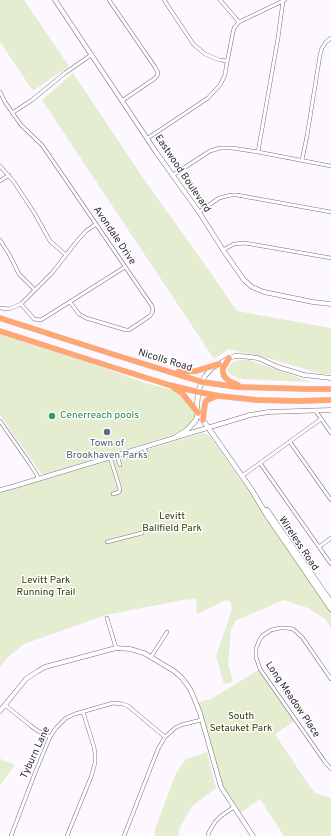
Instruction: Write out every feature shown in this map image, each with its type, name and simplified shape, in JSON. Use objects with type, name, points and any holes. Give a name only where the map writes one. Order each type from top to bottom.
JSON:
[{"type":"highway","name":"Nicolls Road","points":[[0,318],[202,382],[244,387],[331,389]]},
{"type":"highway","name":"Nicolls Road","points":[[0,331],[93,361],[198,392],[256,400],[331,400]]},
{"type":"highway","points":[[229,358],[223,368],[224,376],[229,382],[244,387]]},
{"type":"highway","points":[[168,371],[196,371],[219,364]]},
{"type":"highway","points":[[169,384],[182,393],[198,413]]},
{"type":"highway","points":[[203,420],[205,403],[207,400],[219,396]]},
{"type":"main road","points":[[176,437],[187,430],[196,420],[198,413],[198,392],[202,382]]},
{"type":"main road","name":"Wireless Road","points":[[198,413],[331,602]]},
{"type":"main road","name":"Wireless Road","points":[[251,489],[268,517],[331,609]]},
{"type":"street","name":"Eastwood Boulevard","points":[[55,0],[244,280],[256,289],[270,294],[331,304]]},
{"type":"street","points":[[109,0],[158,73],[154,79],[122,100]]},
{"type":"street","points":[[164,0],[194,45],[205,54],[227,61]]},
{"type":"street","points":[[220,0],[239,22]]},
{"type":"street","points":[[148,138],[208,98],[220,85],[225,75],[234,28],[239,22],[284,0]]},
{"type":"street","points":[[258,152],[284,0]]},
{"type":"street","points":[[302,160],[320,55],[322,48],[331,38]]},
{"type":"street","points":[[12,113],[32,100],[65,73],[91,55]]},
{"type":"street","name":"Avondale Drive","points":[[0,92],[12,113],[26,130],[42,145],[152,306],[153,310],[150,316],[129,330],[126,330],[86,318],[79,314],[70,302]]},
{"type":"street","points":[[173,175],[204,154],[215,149],[227,148],[258,152],[331,166]]},
{"type":"street","points":[[0,166],[9,174],[38,218],[50,241],[66,255]]},
{"type":"street","points":[[0,181],[9,174]]},
{"type":"street","points":[[199,212],[219,198],[231,195],[331,212]]},
{"type":"street","points":[[0,308],[9,309],[21,304],[52,273],[81,236],[96,224]]},
{"type":"street","points":[[0,240],[19,274],[35,290]]},
{"type":"street","points":[[223,250],[234,244],[245,243],[331,258]]},
{"type":"street","points":[[21,304],[34,319],[41,320],[125,267]]},
{"type":"street","points":[[202,382],[212,368],[235,356],[258,358],[292,372],[331,378]]},
{"type":"street","points":[[315,410],[331,433]]},
{"type":"street","points":[[0,490],[208,427],[261,413],[331,410]]},
{"type":"street","points":[[242,476],[321,419]]},
{"type":"street","points":[[0,421],[30,464],[38,479]]},
{"type":"street","points":[[0,431],[4,427]]},
{"type":"street","points":[[290,442],[331,500]]},
{"type":"street","points":[[144,447],[147,457]]},
{"type":"street","points":[[117,455],[120,465]]},
{"type":"street","points":[[110,457],[120,489],[119,492],[113,494]]},
{"type":"street","points":[[260,463],[331,564]]},
{"type":"street","points":[[107,542],[142,533]]},
{"type":"street","points":[[319,547],[331,538]]},
{"type":"street","points":[[107,618],[116,648]]},
{"type":"street","name":"Long Meadow Place","points":[[331,679],[302,637],[293,629],[280,628],[271,630],[262,636],[256,649],[256,656],[260,669],[331,769]]},
{"type":"street","points":[[151,657],[167,632]]},
{"type":"street","points":[[0,711],[23,683],[38,671],[53,665],[116,648],[126,648],[144,653],[169,668],[185,682],[194,698],[221,787],[254,836]]},
{"type":"street","name":"Tyburn Lane","points":[[11,836],[34,773],[50,737],[56,728],[66,718],[113,703],[123,704],[128,706],[165,737]]},
{"type":"street","points":[[5,705],[38,731],[50,737]]},
{"type":"street","points":[[67,836],[91,777],[95,763],[94,747],[83,712]]},
{"type":"street","points":[[124,836],[158,749],[165,737],[181,725],[201,720]]},
{"type":"street","points":[[208,836],[215,822],[234,807]]},
{"type":"green space","points":[[0,0],[24,0],[69,66],[33,91],[0,42]]},
{"type":"green space","points":[[73,73],[143,178],[237,311],[331,328],[331,374],[322,374],[271,359],[229,349],[214,359],[42,100]]},
{"type":"green space","points":[[0,334],[102,367],[145,383],[181,393],[197,416],[194,426],[192,429],[42,475],[0,415]]},
{"type":"green space","points":[[249,360],[311,382],[239,379],[230,374],[227,370],[233,362]]},
{"type":"green space","name":"Levitt Ballfield Park","points":[[203,433],[210,436],[331,611],[331,628],[325,619],[308,608],[283,600],[235,621],[231,630],[228,664],[233,681],[224,684],[216,656],[230,616],[232,608],[230,601],[226,600],[197,614],[196,599],[183,600],[106,615],[24,644],[8,657],[0,667],[0,493]]},
{"type":"green space","name":"South Setauket Park","points":[[260,669],[296,720],[275,734],[315,793],[331,798],[331,836],[284,836],[260,799],[239,814],[221,787],[196,703],[211,699]]},
{"type":"green space","points":[[207,752],[216,788],[192,806],[179,829],[178,836],[155,836],[155,829],[176,773],[186,759]]},
{"type":"green space","points":[[0,758],[15,765],[0,785]]},
{"type":"place","name":"Cenerreach pools","points":[[52,416]]},
{"type":"place","name":"Town of Brookhaven Parks","points":[[107,432]]},
{"type":"park label","name":"Levitt Park Running Trail","points":[[46,586]]}]
